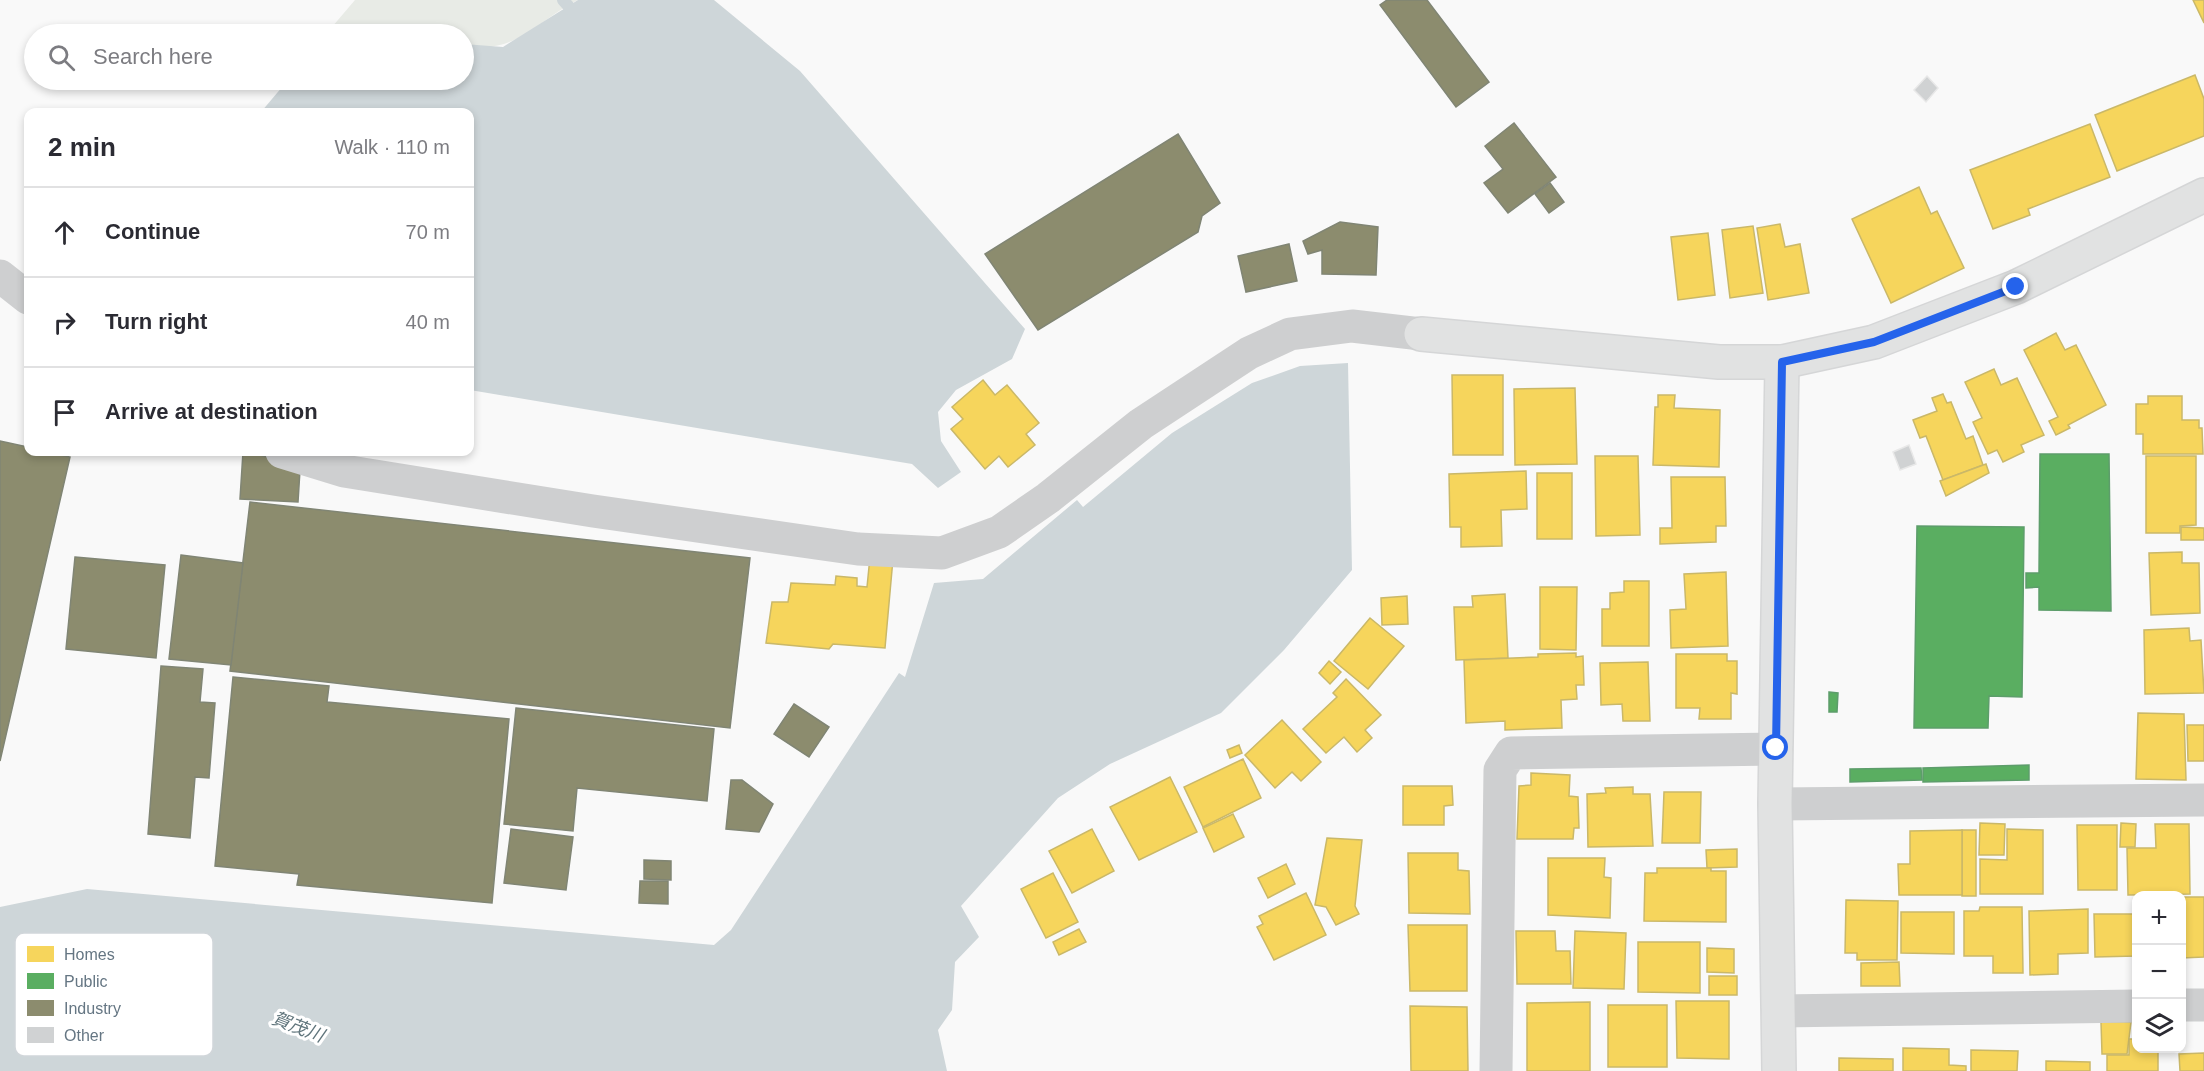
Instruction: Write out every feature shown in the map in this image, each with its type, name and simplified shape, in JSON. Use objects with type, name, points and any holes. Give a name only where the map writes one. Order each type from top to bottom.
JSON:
[{"type":"street","points":[[295,456],[344,471],[592,511],[858,549],[942,553],[999,532],[1048,498],[1141,424],[1249,353],[1290,334],[1352,326],[1719,362],[1782,362],[1874,342],[2016,287],[2204,195]]},
{"type":"street","points":[[0,276],[24,295]]},
{"type":"street","points":[[1779,1071],[1775,804],[1782,362]]},
{"type":"street","points":[[1496,1071],[1500,770],[1511,753],[1776,748]]},
{"type":"street","points":[[1775,804],[2204,800]]},
{"type":"street","points":[[2186,1005],[2204,1005]]},
{"type":"street","points":[[1778,1011],[2132,1006]]},
{"type":"shaded area","points":[[355,0],[578,0],[524,35],[496,46],[474,46],[474,24],[335,24]]},
{"type":"water","points":[[578,0],[714,0],[800,71],[1025,329],[1012,359],[956,390],[938,412],[941,441],[961,472],[938,488],[912,464],[474,391],[474,108],[264,108],[280,90],[474,90],[474,45],[503,47]]},
{"type":"water","name":"賀茂川","points":[[1348,363],[1352,570],[1284,650],[1221,713],[1110,764],[1058,798],[961,906],[979,937],[955,962],[952,1010],[938,1030],[947,1071],[0,1071],[0,907],[87,889],[714,945],[731,930],[899,673],[905,677],[934,583],[983,579],[1077,500],[1083,507],[1172,433],[1252,383],[1300,366]]},
{"type":"building: Homes","points":[[2193,0],[2204,0],[2204,23]]},
{"type":"building: Homes","points":[[2195,75],[2204,99],[2204,136],[2117,171],[2095,115]]},
{"type":"building: Homes","points":[[2090,124],[2110,177],[2028,209],[2030,215],[1993,229],[1970,170]]},
{"type":"building: Homes","points":[[1919,187],[1931,214],[1937,211],[1964,268],[1891,303],[1852,219]]},
{"type":"building: Homes","points":[[1780,224],[1785,247],[1800,244],[1809,293],[1768,300],[1757,228]]},
{"type":"building: Homes","points":[[1753,226],[1763,293],[1730,298],[1722,230]]},
{"type":"building: Homes","points":[[1708,233],[1715,295],[1678,300],[1671,237]]},
{"type":"building: Homes","points":[[2056,333],[2065,350],[2076,345],[2106,405],[2068,425],[2070,428],[2056,435],[2049,421],[2058,417],[2024,350]]},
{"type":"building: Homes","points":[[1994,369],[2001,385],[2017,378],[2044,435],[2021,445],[2024,452],[2003,462],[1997,450],[1988,454],[1973,422],[1982,418],[1965,382]]},
{"type":"building: Homes","points":[[1452,375],[1503,375],[1503,455],[1453,455]]},
{"type":"building: Homes","points":[[983,380],[995,395],[1007,385],[1039,423],[1026,434],[1035,445],[1008,467],[999,456],[985,469],[951,429],[963,419],[952,407]]},
{"type":"building: Homes","points":[[1575,388],[1577,464],[1515,465],[1514,389]]},
{"type":"building: Homes","points":[[1943,394],[1947,403],[1951,402],[1966,439],[1973,436],[1983,465],[1943,480],[1926,436],[1920,438],[1913,420],[1937,411],[1932,398]]},
{"type":"building: Homes","points":[[1658,395],[1675,395],[1674,408],[1720,410],[1719,467],[1653,465],[1655,407],[1658,407]]},
{"type":"building: Homes","points":[[2148,396],[2182,396],[2182,420],[2199,420],[2199,428],[2202,428],[2203,454],[2143,454],[2143,434],[2136,434],[2136,404],[2148,404]]},
{"type":"building: Homes","points":[[1595,456],[1638,456],[1640,535],[1596,536]]},
{"type":"building: Homes","points":[[2146,456],[2196,456],[2196,525],[2180,526],[2180,533],[2146,533]]},
{"type":"building: Homes","points":[[1986,464],[1989,473],[1946,496],[1940,481]]},
{"type":"building: Homes","points":[[1526,471],[1527,509],[1501,510],[1502,546],[1461,547],[1461,527],[1450,527],[1449,474]]},
{"type":"building: Homes","points":[[1537,473],[1572,473],[1572,539],[1537,539]]},
{"type":"building: Homes","points":[[1671,477],[1725,477],[1726,526],[1716,526],[1716,542],[1660,544],[1660,528],[1672,528]]},
{"type":"building: Homes","points":[[2181,527],[2204,528],[2204,540],[2181,540]]},
{"type":"building: Homes","points":[[2182,552],[2182,563],[2199,563],[2200,613],[2151,615],[2149,553]]},
{"type":"building: Homes","points":[[870,557],[893,559],[885,648],[833,644],[829,649],[766,643],[772,602],[788,602],[791,583],[835,585],[836,576],[857,578],[857,586],[867,587]]},
{"type":"building: Homes","points":[[1726,572],[1728,646],[1671,648],[1670,610],[1686,609],[1684,574]]},
{"type":"building: Homes","points":[[1624,581],[1649,581],[1649,646],[1602,646],[1602,609],[1610,609],[1610,593],[1624,592]]},
{"type":"building: Homes","points":[[1540,587],[1577,587],[1576,650],[1540,649]]},
{"type":"building: Homes","points":[[1505,594],[1508,658],[1456,660],[1454,607],[1473,607],[1472,596]]},
{"type":"building: Homes","points":[[1407,596],[1408,624],[1382,625],[1381,598]]},
{"type":"building: Homes","points":[[1370,618],[1404,646],[1368,689],[1334,661]]},
{"type":"building: Homes","points":[[2189,628],[2190,641],[2201,640],[2204,693],[2145,694],[2144,630]]},
{"type":"building: Homes","points":[[1576,653],[1576,657],[1583,656],[1584,685],[1576,685],[1577,699],[1561,700],[1562,728],[1505,730],[1505,721],[1466,723],[1464,660]]},
{"type":"building: Homes","points":[[1676,654],[1727,654],[1727,661],[1737,661],[1737,694],[1731,693],[1731,719],[1699,719],[1700,708],[1676,708]]},
{"type":"building: Homes","points":[[1329,661],[1341,672],[1330,684],[1319,673]]},
{"type":"building: Homes","points":[[1648,662],[1650,721],[1623,721],[1622,704],[1601,705],[1600,663]]},
{"type":"building: Homes","points":[[1346,679],[1381,715],[1365,730],[1372,738],[1357,752],[1344,737],[1326,753],[1303,729],[1337,697],[1333,693]]},
{"type":"building: Homes","points":[[2138,713],[2184,714],[2186,780],[2136,779]]},
{"type":"building: Homes","points":[[1282,720],[1321,762],[1301,781],[1292,772],[1275,788],[1245,755]]},
{"type":"building: Homes","points":[[2187,725],[2204,725],[2204,761],[2188,761]]},
{"type":"building: Homes","points":[[1239,745],[1242,753],[1230,758],[1227,750]]},
{"type":"building: Homes","points":[[1243,759],[1261,798],[1203,827],[1184,787]]},
{"type":"building: Homes","points":[[1531,773],[1570,775],[1569,796],[1578,797],[1579,828],[1574,828],[1573,839],[1517,839],[1519,786],[1531,785]]},
{"type":"building: Homes","points":[[1170,777],[1197,832],[1139,860],[1110,807]]},
{"type":"building: Homes","points":[[1403,786],[1452,786],[1453,805],[1444,806],[1444,825],[1403,825]]},
{"type":"building: Homes","points":[[1633,787],[1633,794],[1650,794],[1653,846],[1588,847],[1587,794],[1606,793],[1605,788]]},
{"type":"building: Homes","points":[[1664,792],[1701,792],[1700,843],[1662,843]]},
{"type":"building: Homes","points":[[1233,814],[1244,837],[1214,852],[1203,828]]},
{"type":"building: Homes","points":[[1980,823],[2005,824],[2004,855],[1979,855]]},
{"type":"building: Homes","points":[[2121,823],[2136,824],[2135,847],[2120,847]]},
{"type":"building: Homes","points":[[2155,824],[2189,824],[2190,894],[2186,894],[2186,891],[2132,891],[2132,895],[2128,895],[2127,848],[2156,848]]},
{"type":"building: Homes","points":[[2077,825],[2117,825],[2117,890],[2078,890]]},
{"type":"building: Homes","points":[[1092,829],[1114,871],[1072,893],[1049,851]]},
{"type":"building: Homes","points":[[2007,829],[2043,830],[2043,894],[1980,894],[1980,859],[2007,860]]},
{"type":"building: Homes","points":[[1962,830],[1976,830],[1976,896],[1962,896]]},
{"type":"building: Homes","points":[[1962,830],[1962,895],[1899,895],[1898,864],[1910,864],[1910,831]]},
{"type":"building: Homes","points":[[1327,838],[1362,840],[1355,906],[1359,914],[1336,925],[1326,907],[1315,905]]},
{"type":"building: Homes","points":[[1737,849],[1737,867],[1707,868],[1706,850]]},
{"type":"building: Homes","points":[[1408,853],[1458,853],[1458,870],[1469,871],[1470,914],[1409,913]]},
{"type":"building: Homes","points":[[1548,858],[1605,858],[1604,877],[1611,878],[1610,918],[1548,915]]},
{"type":"building: Homes","points":[[1286,864],[1295,884],[1268,898],[1258,878]]},
{"type":"building: Homes","points":[[1657,868],[1711,868],[1711,871],[1726,871],[1726,922],[1644,921],[1645,873],[1657,873]]},
{"type":"building: Homes","points":[[1053,873],[1078,922],[1046,938],[1021,889]]},
{"type":"building: Homes","points":[[1306,893],[1326,935],[1274,960],[1257,927],[1263,924],[1259,916]]},
{"type":"building: Homes","points":[[2186,897],[2204,897],[2204,957],[2186,958]]},
{"type":"building: Homes","points":[[1846,900],[1898,901],[1897,960],[1857,960],[1857,953],[1845,953]]},
{"type":"building: Homes","points":[[1980,907],[2022,907],[2023,973],[1993,973],[1993,956],[1964,956],[1964,911],[1979,911]]},
{"type":"building: Homes","points":[[2088,909],[2088,953],[2058,954],[2058,974],[2030,975],[2029,911]]},
{"type":"building: Homes","points":[[1901,912],[1954,912],[1954,954],[1901,953]]},
{"type":"building: Homes","points":[[2094,914],[2132,914],[2132,956],[2095,957]]},
{"type":"building: Homes","points":[[1408,925],[1467,925],[1467,991],[1410,991]]},
{"type":"building: Homes","points":[[1079,929],[1086,942],[1059,955],[1053,942]]},
{"type":"building: Homes","points":[[1516,931],[1555,931],[1556,951],[1570,951],[1571,984],[1517,984]]},
{"type":"building: Homes","points":[[1575,931],[1626,933],[1624,989],[1573,988]]},
{"type":"building: Homes","points":[[1638,942],[1700,942],[1700,993],[1638,992]]},
{"type":"building: Homes","points":[[1707,948],[1734,949],[1734,973],[1707,972]]},
{"type":"building: Homes","points":[[1899,962],[1900,986],[1861,986],[1861,963]]},
{"type":"building: Homes","points":[[1709,976],[1737,976],[1737,995],[1709,995]]},
{"type":"building: Homes","points":[[1676,1001],[1729,1001],[1729,1059],[1677,1058]]},
{"type":"building: Homes","points":[[1590,1002],[1590,1071],[1527,1071],[1527,1003]]},
{"type":"building: Homes","points":[[1608,1005],[1667,1005],[1667,1067],[1608,1067]]},
{"type":"building: Homes","points":[[1410,1006],[1467,1007],[1468,1071],[1411,1071]]},
{"type":"building: Homes","points":[[2101,1022],[2131,1022],[2127,1054],[2102,1054]]},
{"type":"building: Homes","points":[[2129,1039],[2132,1039],[2132,1053],[2158,1053],[2158,1071],[2107,1071],[2107,1055],[2129,1055]]},
{"type":"building: Homes","points":[[1903,1048],[1949,1049],[1949,1065],[1966,1066],[1966,1071],[1903,1071]]},
{"type":"building: Homes","points":[[1971,1050],[2018,1051],[2017,1071],[1971,1071]]},
{"type":"building: Homes","points":[[2204,1053],[2204,1071],[2180,1071],[2179,1054]]},
{"type":"building: Homes","points":[[1839,1058],[1893,1059],[1893,1071],[1839,1071]]},
{"type":"building: Homes","points":[[2046,1061],[2090,1062],[2090,1071],[2046,1071]]},
{"type":"building: Public","points":[[2040,454],[2109,454],[2111,611],[2039,610],[2039,587],[2026,588],[2026,573],[2039,573]]},
{"type":"building: Public","points":[[1917,526],[2024,527],[2022,697],[1989,696],[1988,728],[1914,728]]},
{"type":"building: Public","points":[[1829,692],[1838,693],[1837,712],[1829,712]]},
{"type":"building: Public","points":[[2029,765],[2029,780],[1923,782],[1923,768]]},
{"type":"building: Public","points":[[1921,768],[1922,780],[1850,782],[1850,769]]},
{"type":"building: Industry","points":[[1387,0],[1427,0],[1489,82],[1456,107],[1380,5]]},
{"type":"building: Industry","points":[[1514,123],[1556,177],[1508,213],[1484,183],[1503,169],[1485,146]]},
{"type":"building: Industry","points":[[1178,134],[1220,203],[1202,216],[1198,232],[1038,330],[985,254]]},
{"type":"building: Industry","points":[[1550,183],[1564,202],[1549,213],[1535,194]]},
{"type":"building: Industry","points":[[1340,222],[1378,227],[1376,275],[1322,274],[1322,250],[1308,254],[1303,241]]},
{"type":"building: Industry","points":[[1289,244],[1297,281],[1246,292],[1238,256]]},
{"type":"building: Industry","points":[[0,441],[24,446],[24,456],[70,457],[0,761]]},
{"type":"building: Industry","points":[[243,456],[263,456],[300,470],[298,502],[240,499]]},
{"type":"building: Industry","points":[[250,502],[750,558],[730,728],[230,671]]},
{"type":"building: Industry","points":[[181,555],[243,563],[231,665],[169,659]]},
{"type":"building: Industry","points":[[75,557],[165,565],[156,658],[66,649]]},
{"type":"building: Industry","points":[[161,666],[203,669],[200,702],[215,703],[209,778],[195,777],[190,838],[148,834]]},
{"type":"building: Industry","points":[[233,677],[329,686],[327,702],[509,719],[492,903],[297,885],[299,874],[215,866]]},
{"type":"building: Industry","points":[[794,704],[829,727],[809,757],[774,734]]},
{"type":"building: Industry","points":[[516,708],[714,729],[707,801],[577,788],[573,831],[504,824]]},
{"type":"building: Industry","points":[[731,780],[742,780],[773,804],[759,832],[726,829]]},
{"type":"building: Industry","points":[[511,829],[573,837],[566,890],[504,883]]},
{"type":"building: Industry","points":[[644,860],[671,861],[671,880],[644,879]]},
{"type":"building: Industry","points":[[640,881],[668,881],[668,904],[639,903]]},
{"type":"building: Other","points":[[1927,76],[1938,88],[1926,102],[1914,90]]},
{"type":"building: Other","points":[[1909,445],[1916,464],[1900,470],[1893,452]]},
{"type":"waterway","points":[[563,0],[578,17]]},
{"type":"route","points":[[1776,748],[1782,362],[1874,342],[2016,287]]}]
